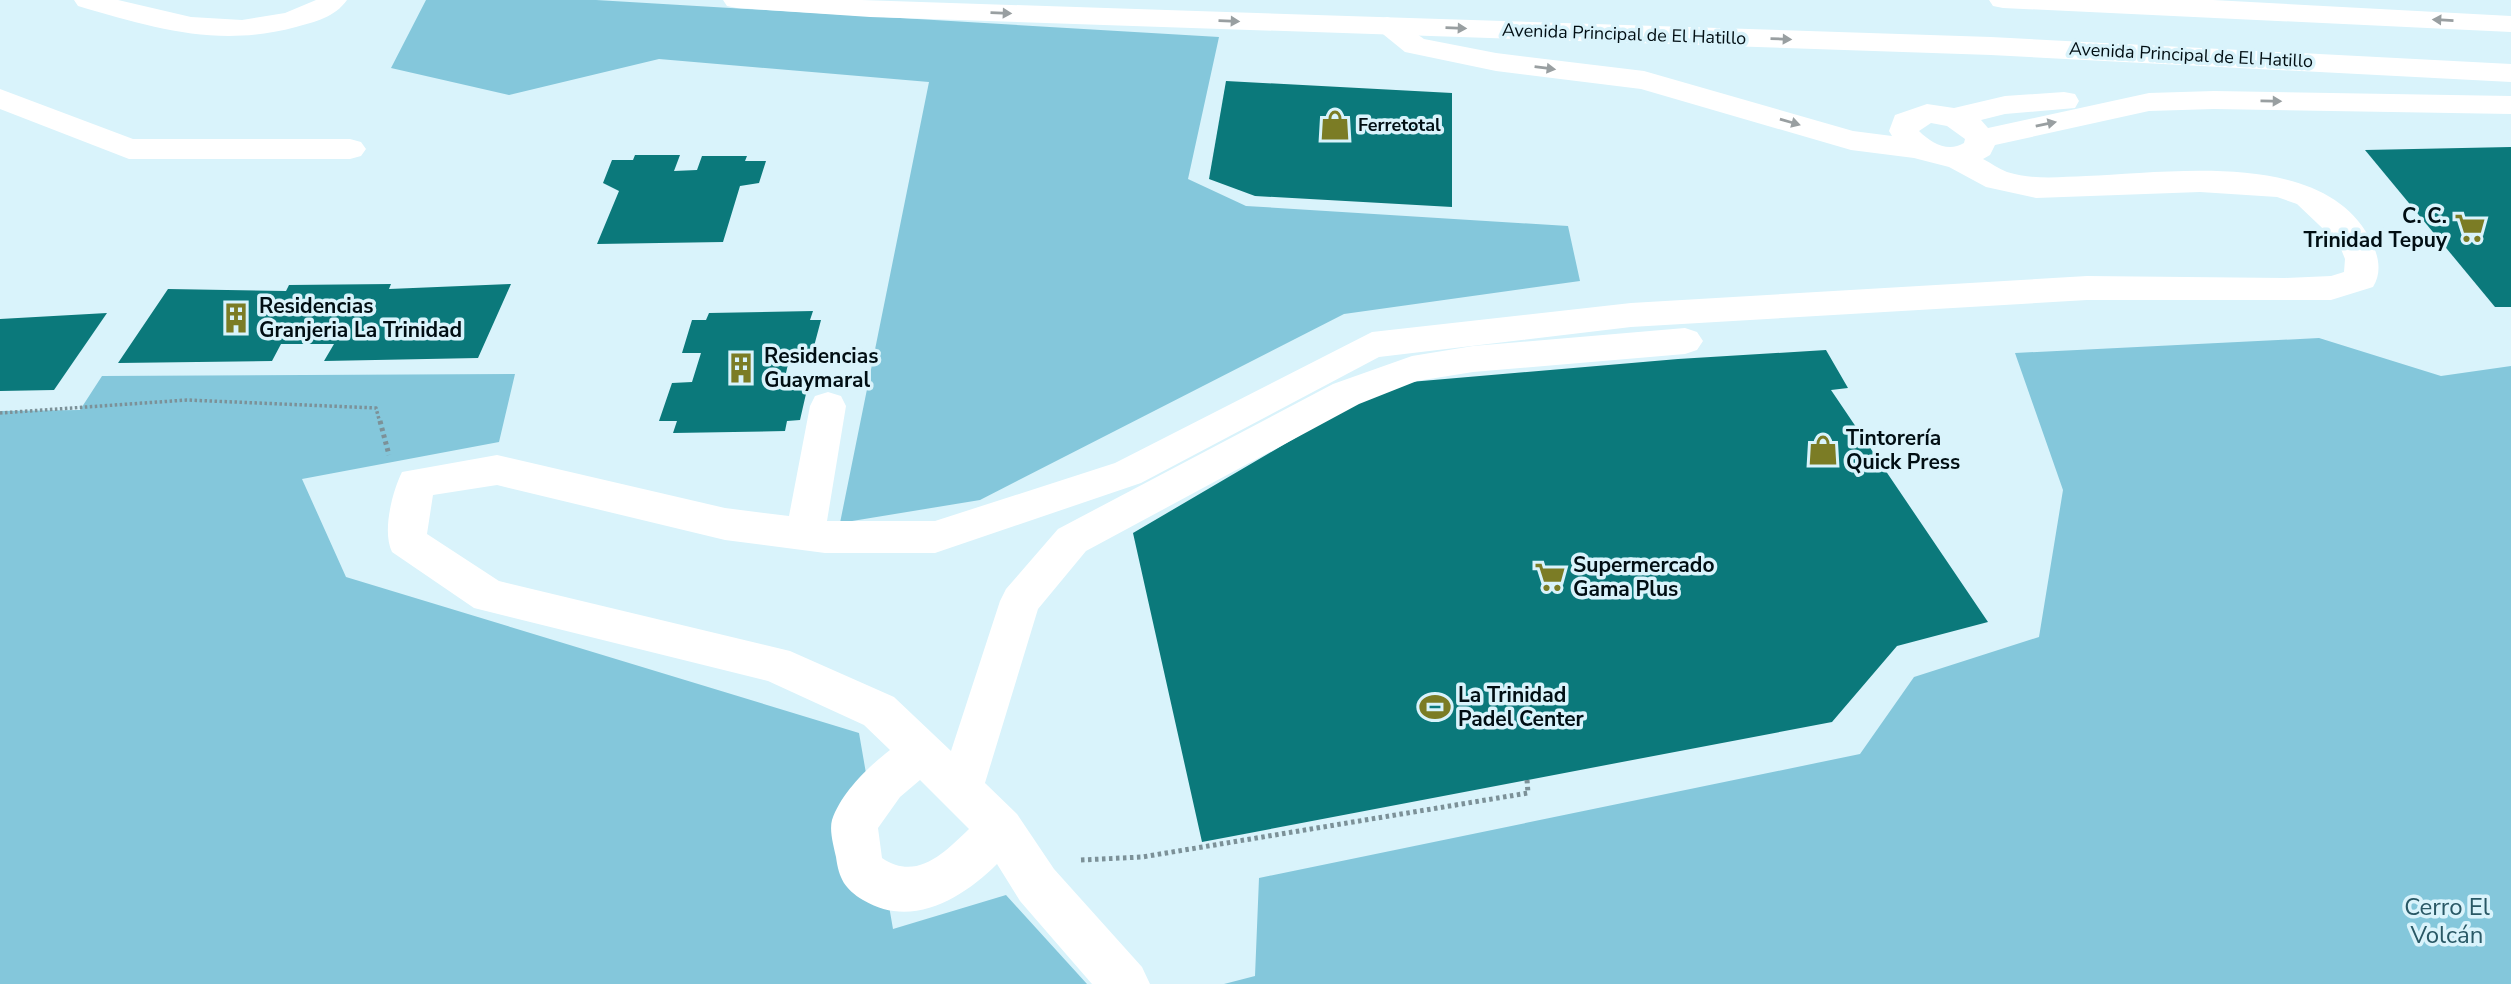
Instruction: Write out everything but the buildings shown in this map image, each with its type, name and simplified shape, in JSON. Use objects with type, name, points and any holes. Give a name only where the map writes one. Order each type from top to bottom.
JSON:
[{"type":"main road","points":[[88,0],[190,29],[268,28],[326,8],[333,0]]},
{"type":"main road","name":"Avenida Principal de El Hatillo","points":[[737,0],[870,9],[1991,46],[2511,73]]},
{"type":"main road","points":[[2003,0],[2279,10],[2511,24]]},
{"type":"main road","points":[[1387,26],[1415,46],[1496,62],[1644,80],[1851,140],[1920,149],[1971,148],[2116,108],[2149,102],[2214,100],[2511,105]]},
{"type":"main road","points":[[0,98],[129,149],[350,149]]},
{"type":"main road","points":[[1920,149],[1909,140],[1904,131],[1906,122],[1927,113],[1956,117],[2035,101],[2082,101],[2116,108]]},
{"type":"main road","points":[[1125,984],[1037,885],[1001,829],[879,711],[775,664],[488,596],[406,541],[416,483],[497,470],[725,524],[805,534],[935,537],[1128,473],[1372,345],[1631,315],[2087,288],[2297,290],[2331,288],[2361,279],[2362,259],[2354,239],[2308,197],[2281,187],[2200,182],[2036,188],[1997,180],[1971,148],[1968,124],[1956,117]]},
{"type":"main road","points":[[961,788],[1020,601],[1072,540],[1346,394],[1412,369],[1473,359],[1685,341]]},
{"type":"main road","points":[[805,534],[828,406]]},
{"type":"main road","points":[[921,752],[884,782],[854,823],[861,871],[892,891],[927,888],[959,869],[1001,829]]},
{"type":"path","points":[[0,414],[187,400],[376,408],[393,469],[416,483]]},
{"type":"path","points":[[1076,860],[1142,857],[1528,793],[1527,780]]},
{"type":"green space","points":[[426,0],[596,0],[1219,37],[1188,179],[1246,206],[1568,226],[1580,281],[1344,314],[980,500],[840,523],[929,82],[659,59],[509,95],[391,68]]},
{"type":"green space","name":"Cerro El Volcán","points":[[2319,338],[2441,376],[2511,366],[2511,984],[1224,984],[1255,976],[1259,878],[1860,754],[1914,677],[2039,637],[2063,490],[2015,353]]},
{"type":"green space","points":[[515,374],[499,442],[302,479],[346,577],[859,733],[893,929],[1006,895],[1087,984],[0,984],[0,411],[80,410],[102,376]]},
{"type":"place","name":"Ferretotal","points":[[1335,125]]},
{"type":"place","name":"C. C. Trinidad Tepuy","points":[[2470,228]]},
{"type":"place","name":"Residencias Granjeria La Trinidad","points":[[236,318]]},
{"type":"place","name":"Residencias Guaymaral","points":[[741,368]]},
{"type":"place","name":"Tintorería Quick Press","points":[[1823,450]]},
{"type":"place","name":"Supermercado Gama Plus","points":[[1550,577]]},
{"type":"place","name":"La Trinidad Padel Center","points":[[1435,707]]}]
